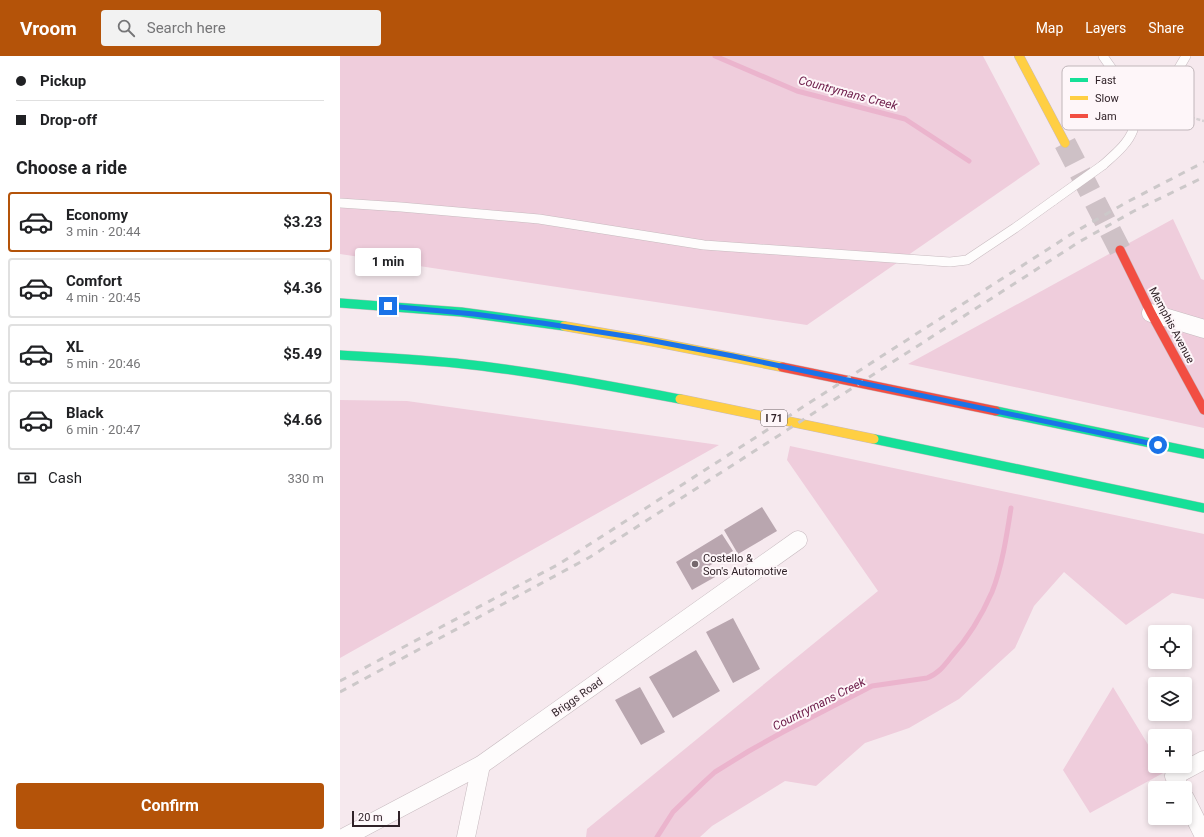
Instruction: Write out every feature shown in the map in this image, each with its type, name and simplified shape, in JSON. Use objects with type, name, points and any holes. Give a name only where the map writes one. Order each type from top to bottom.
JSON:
[{"type":"main road","points":[[1019,56],[1065,143]]},
{"type":"main road","name":"Memphis Avenue","points":[[1120,250],[1151,313],[1204,410]]},
{"type":"main road","points":[[340,303],[460,312],[638,338],[727,355],[1204,454]]},
{"type":"main road","name":"I 71","points":[[340,355],[373,356],[449,363],[599,384],[741,411],[1204,508]]},
{"type":"street","points":[[1151,313],[1204,328]]},
{"type":"street","name":"Briggs Road","points":[[345,837],[481,765],[798,540]]},
{"type":"street","points":[[1176,781],[1174,776],[1204,760]]},
{"type":"street","points":[[466,837],[481,765]]},
{"type":"street","points":[[1192,812],[1204,836]]},
{"type":"lane","points":[[1102,56],[1109,66]]},
{"type":"lane","points":[[1180,66],[1186,56]]},
{"type":"lane","points":[[340,203],[539,219],[704,245],[950,262],[967,260],[1015,228],[1103,165],[1126,143],[1133,130]]},
{"type":"path","points":[[1194,118],[1204,120]]},
{"type":"shaded area","points":[[340,56],[983,56],[1040,164],[807,325],[340,254]]},
{"type":"shaded area","points":[[1173,219],[1201,279],[1204,280],[1204,428],[908,364]]},
{"type":"shaded area","points":[[340,400],[407,401],[719,445],[340,658]]},
{"type":"shaded area","points":[[790,446],[1204,534],[1204,599],[1172,593],[1126,625],[1064,572],[1034,606],[1015,648],[959,699],[909,728],[865,743],[816,786],[785,781],[712,826],[700,837],[586,837],[587,829],[878,591],[787,460]]},
{"type":"shaded area","points":[[1113,687],[1148,744],[1148,773],[1163,773],[1090,813],[1063,770]]},
{"type":"building","points":[[762,507],[777,531],[738,554],[724,530]]},
{"type":"building","name":"Costello & Son's Automotive","points":[[722,534],[733,551],[709,566],[715,577],[692,590],[676,562]]},
{"type":"building","points":[[733,618],[760,669],[733,683],[706,632]]},
{"type":"building","points":[[696,650],[720,691],[673,718],[649,677]]},
{"type":"building","points":[[640,687],[665,732],[641,745],[615,700]]},
{"type":"waterway","name":"Countrymans Creek","points":[[715,56],[797,91],[905,119],[969,161]]},
{"type":"waterway","name":"Countrymans Creek","points":[[657,837],[673,812],[704,782],[715,772],[749,751],[872,686],[927,678],[940,669],[969,634],[992,592],[996,582],[1006,539],[1011,508]]},
{"type":"tunnel","points":[[1065,143],[1120,250]]},
{"type":"railway","points":[[340,681],[559,564],[1073,233],[1129,201],[1204,162]]},
{"type":"railway","points":[[340,692],[590,557],[1079,242],[1134,211],[1204,177]]},
{"type":"traffic: fast","points":[[340,303],[461,312],[564,326]]},
{"type":"traffic: fast","points":[[340,355],[426,360],[483,366],[568,379],[680,399]]},
{"type":"traffic: fast","points":[[996,411],[1204,454]]},
{"type":"traffic: fast","points":[[874,439],[1204,508]]},
{"type":"traffic: slow","points":[[1019,56],[1065,143]]},
{"type":"traffic: slow","points":[[564,326],[782,367]]},
{"type":"traffic: slow","points":[[680,399],[874,439]]},
{"type":"traffic: jam","points":[[1120,250],[1151,313],[1204,410]]},
{"type":"traffic: jam","points":[[782,367],[996,411]]},
{"type":"place","name":"Costello & Son's Automotive","points":[[695,564]]},
{"type":"route","points":[[388,306],[460,312],[638,338],[733,356],[1158,445]]}]
